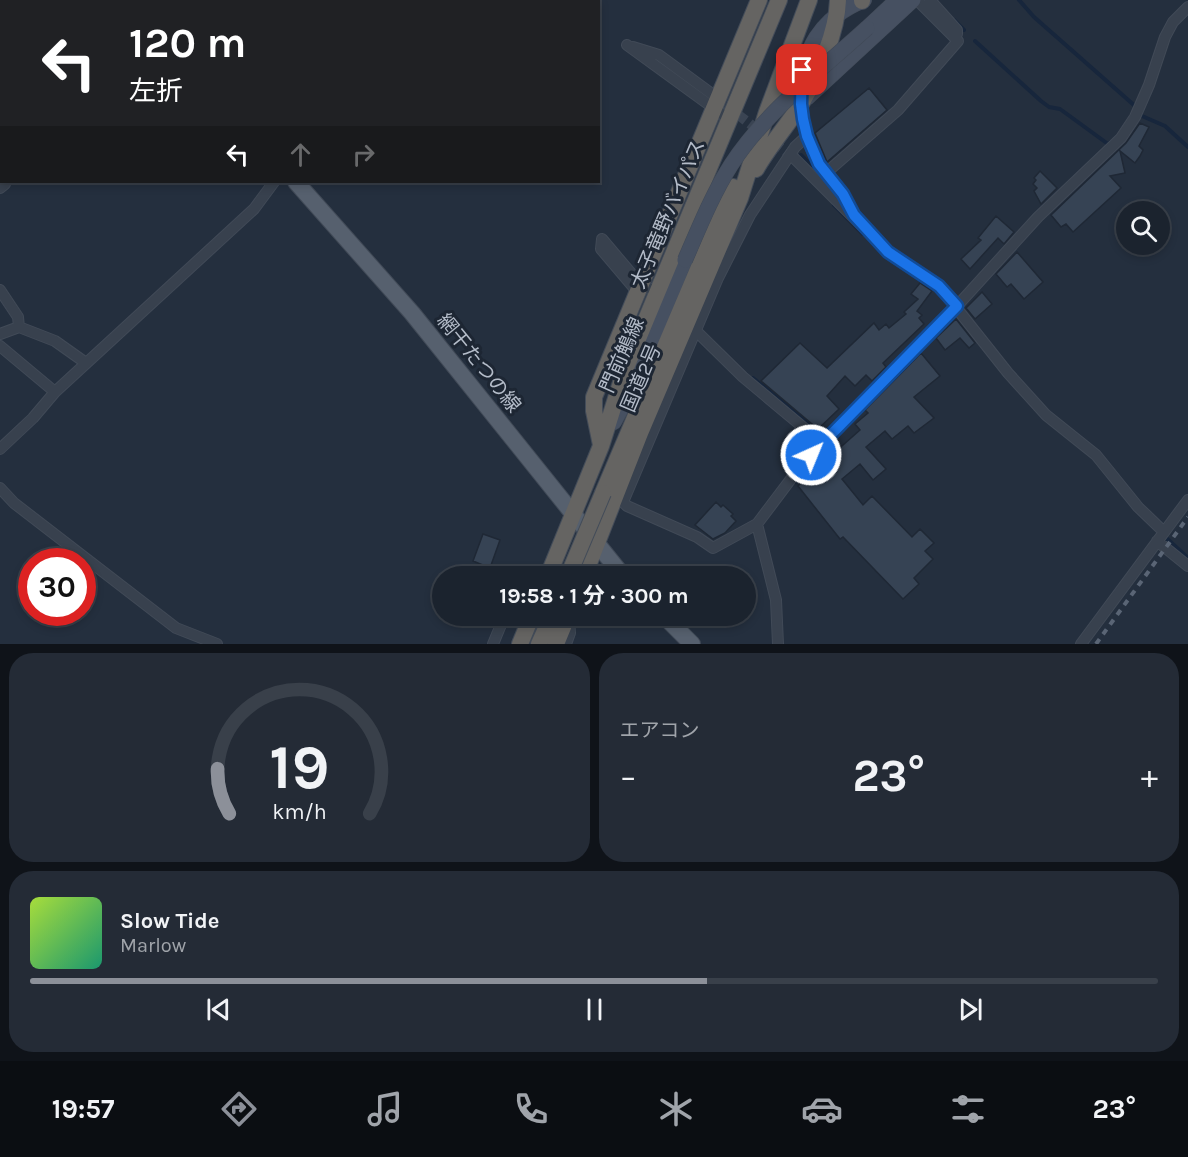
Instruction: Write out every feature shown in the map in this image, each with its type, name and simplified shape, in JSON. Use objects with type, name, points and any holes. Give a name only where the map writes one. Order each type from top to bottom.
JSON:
[{"type":"highway","points":[[552,566],[601,446],[594,411],[594,397],[713,101],[759,0]]},
{"type":"highway","points":[[740,198],[767,112],[809,0]]},
{"type":"highway","name":"太子竜野バイパス","points":[[601,446],[625,370],[777,3]]},
{"type":"highway","points":[[740,198],[765,153],[801,104],[832,37],[838,7]]},
{"type":"highway","points":[[572,566],[721,214],[767,112]]},
{"type":"highway","name":"国道2号","points":[[587,566],[595,543],[693,331],[740,198]]},
{"type":"highway","points":[[520,644],[527,626]]},
{"type":"highway","points":[[540,644],[547,626]]},
{"type":"highway","points":[[556,644],[564,626]]},
{"type":"main road","points":[[838,7],[863,0]]},
{"type":"main road","name":"門前鵤線","points":[[601,446],[632,388],[721,182],[743,147],[773,115],[897,0]]},
{"type":"main road","points":[[801,104],[915,0]]},
{"type":"main road","name":"網干たつの線","points":[[297,183],[412,313],[615,566]]},
{"type":"main road","points":[[674,626],[692,644]]},
{"type":"street","points":[[915,0],[958,41]]},
{"type":"street","points":[[827,172],[898,110],[958,41],[957,30],[930,0]]},
{"type":"street","points":[[647,432],[623,502],[627,506],[697,537],[713,548],[757,524],[822,443],[957,306],[1015,242],[1121,138],[1135,117],[1149,85],[1165,37],[1173,22],[1188,7]]},
{"type":"street","points":[[713,101],[627,45],[659,55],[713,101],[730,120]]},
{"type":"street","points":[[801,104],[807,136],[819,164],[843,194],[854,215]]},
{"type":"street","points":[[779,134],[807,136]]},
{"type":"street","points":[[712,278],[795,147],[807,136]]},
{"type":"street","points":[[794,159],[854,215],[888,252],[939,286],[1008,373],[1038,406],[1096,455],[1138,507],[1164,532]]},
{"type":"street","points":[[0,449],[33,418],[55,392],[254,209],[273,183]]},
{"type":"street","points":[[638,287],[658,292]]},
{"type":"street","points":[[0,290],[18,317],[19,327]]},
{"type":"street","points":[[0,334],[19,327],[55,341],[86,363]]},
{"type":"street","points":[[693,331],[743,377],[822,443]]},
{"type":"street","points":[[0,346],[55,392]]},
{"type":"street","points":[[0,488],[14,503],[176,628],[217,644]]},
{"type":"street","points":[[1081,644],[1188,500]]},
{"type":"street","points":[[757,524],[776,600],[778,644]]},
{"type":"street","points":[[1157,542],[1188,566]]},
{"type":"street","points":[[493,644],[500,626]]},
{"type":"street","points":[[566,644],[570,626]]},
{"type":"building","points":[[869,88],[887,110],[827,162],[815,133]]},
{"type":"building","points":[[1140,123],[1149,127],[1139,146],[1143,150],[1140,156],[1135,163],[1120,151],[1125,173],[1110,176],[1121,188],[1073,232],[1066,224],[1061,227],[1051,215],[1126,143]]},
{"type":"building","points":[[1040,171],[1057,188],[1041,204],[1034,191],[1037,188],[1033,184],[1036,180],[1034,178]]},
{"type":"building","points":[[996,216],[1014,232],[1004,244],[998,238],[970,269],[961,259],[981,240],[978,238]]},
{"type":"building","points":[[1017,252],[1043,282],[1024,299],[1011,284],[1007,287],[996,274]]},
{"type":"building","points":[[920,283],[932,291],[917,311],[922,315],[919,318],[924,324],[883,363],[886,367],[872,381],[866,375],[855,386],[845,376],[827,396],[839,409],[818,429],[761,381],[800,343],[827,368],[874,323],[879,330],[886,324],[889,328],[906,314],[904,312],[918,299],[911,294]]},
{"type":"building","points":[[982,292],[992,304],[975,319],[966,308]]},
{"type":"building","points":[[956,319],[975,343],[969,348],[960,338],[945,350],[936,338]]},
{"type":"building","points":[[921,353],[940,376],[914,397],[934,418],[914,433],[908,426],[892,439],[885,431],[866,447],[886,469],[873,480],[860,464],[842,479],[863,505],[872,496],[912,537],[920,529],[934,543],[925,551],[933,559],[914,578],[919,584],[903,599],[843,537],[840,539],[798,486],[813,469],[860,430],[855,424],[868,413],[865,410]]},
{"type":"building","points":[[716,502],[733,514],[731,516],[736,521],[725,533],[713,539],[695,525]]},
{"type":"building","points":[[483,534],[500,540],[491,566],[473,561]]},
{"type":"waterway","points":[[1019,0],[1034,17],[1135,106],[1135,110]]},
{"type":"waterway","points":[[954,20],[964,30]]},
{"type":"waterway","points":[[975,41],[1049,107],[1060,109],[1108,144],[1111,142]]},
{"type":"waterway","points":[[1142,116],[1165,126],[1188,147]]},
{"type":"waterway","points":[[801,155],[823,178]]},
{"type":"waterway","points":[[834,205],[863,234]]},
{"type":"waterway","points":[[753,378],[819,432]]},
{"type":"waterway","points":[[795,482],[829,442]]},
{"type":"waterway","points":[[1163,535],[1188,558]]},
{"type":"tunnel","points":[[714,96],[794,158]]},
{"type":"railway","points":[[1096,644],[1188,517]]},
{"type":"route","points":[[802,70],[803,119],[807,136],[819,164],[843,194],[854,215],[888,252],[939,286],[957,306],[811,455]]}]
